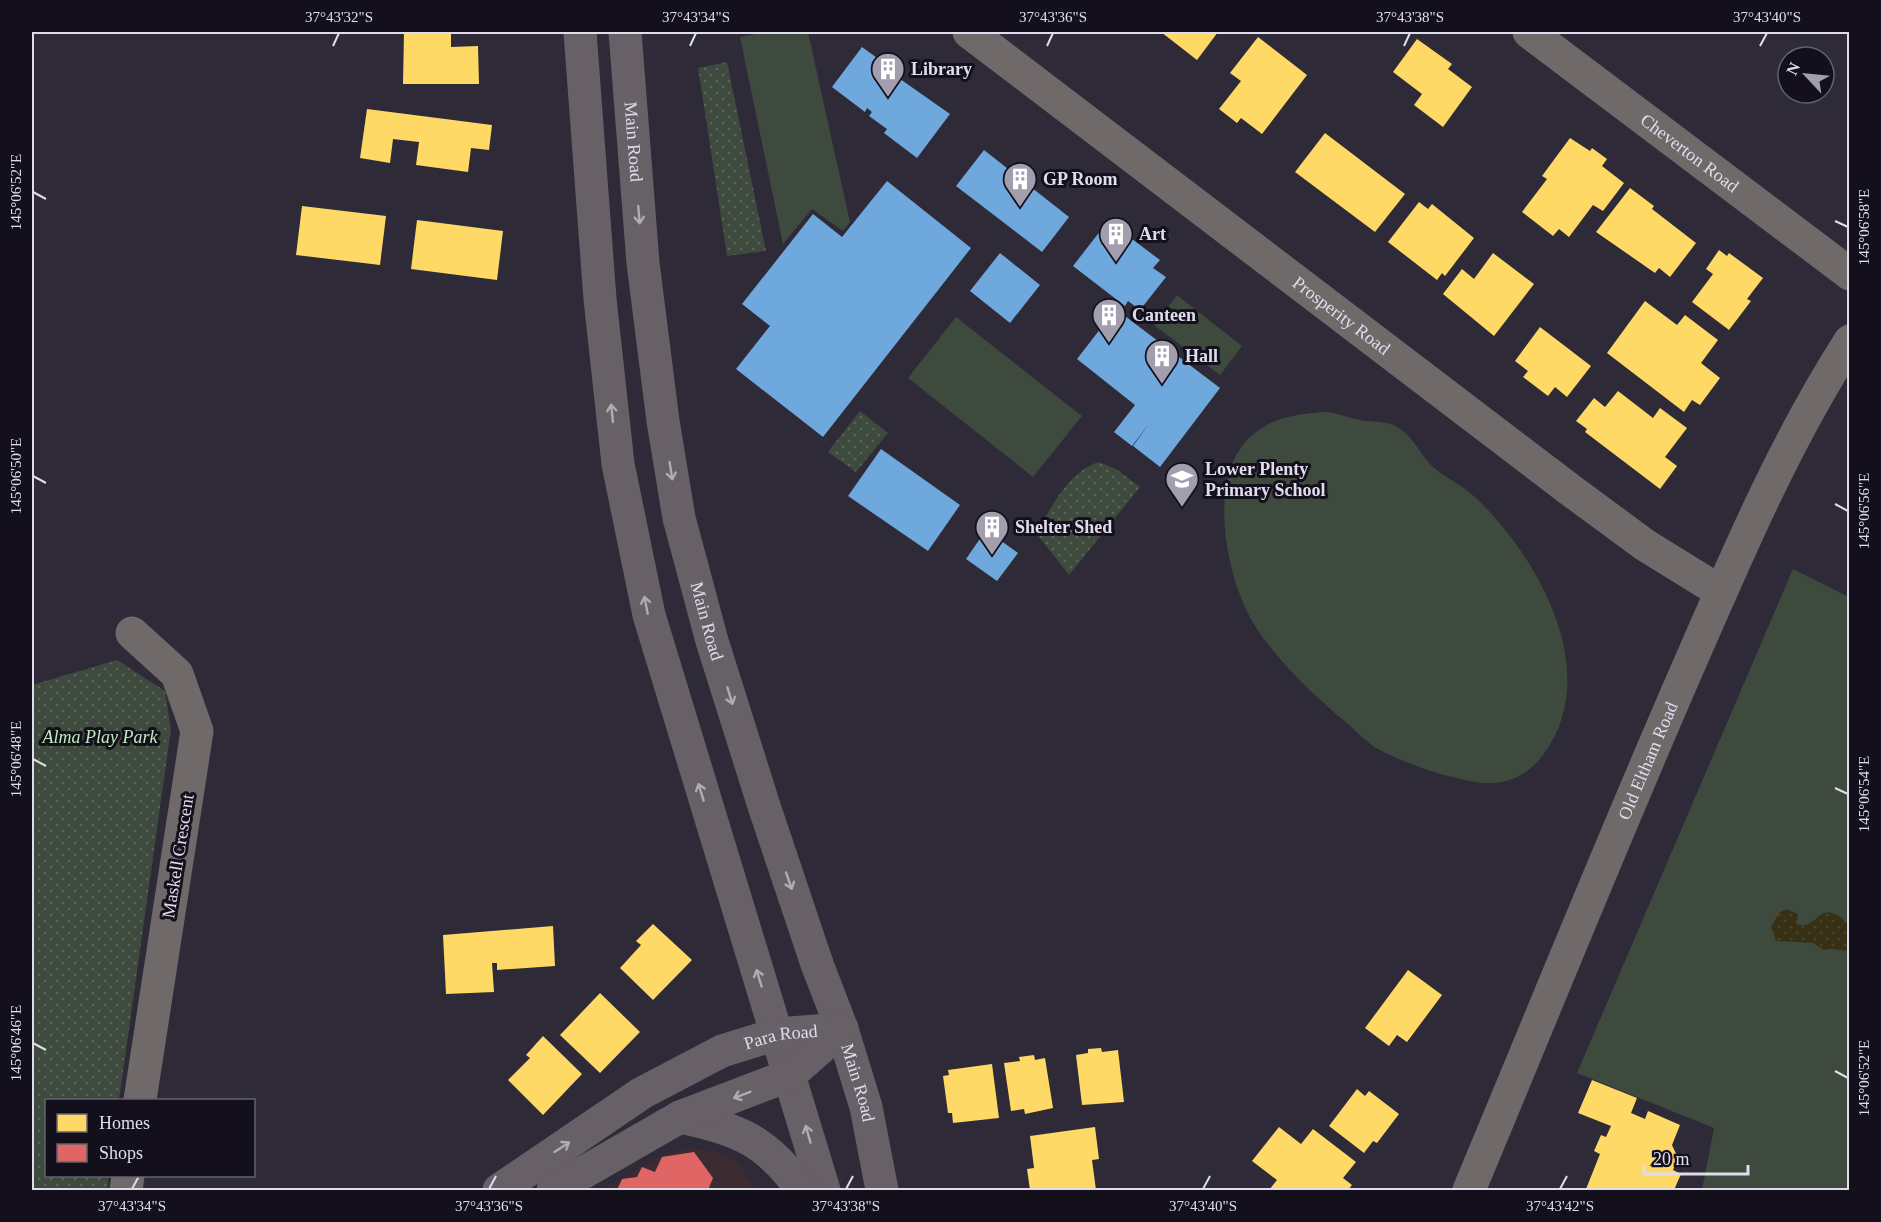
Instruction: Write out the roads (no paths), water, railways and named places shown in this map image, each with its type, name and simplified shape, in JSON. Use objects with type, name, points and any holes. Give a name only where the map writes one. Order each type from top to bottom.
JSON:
[{"type":"main road","points":[[580,32],[600,299],[620,475],[648,615],[824,1191]]},
{"type":"main road","name":"Main Road","points":[[625,32],[643,263],[663,421],[679,518],[712,641],[764,807],[817,964],[842,1029],[866,1107],[882,1191]]},
{"type":"main road","name":"Para Road","points":[[510,1187],[642,1093],[722,1051],[777,1034],[842,1029]]},
{"type":"main road","name":"Para Road","points":[[553,1191],[680,1117],[790,1075],[842,1029]]},
{"type":"main road","points":[[680,1117],[706,1122],[748,1137],[785,1165],[802,1191]]},
{"type":"street","name":"Prosperity Road","points":[[969,32],[1591,505],[1645,545],[1721,592]]},
{"type":"street","name":"Cheverton Road","points":[[1529,32],[1850,274]]},
{"type":"street","name":"Old Eltham Road","points":[[1469,1191],[1630,801],[1721,592],[1776,472],[1827,376],[1850,341]]},
{"type":"street","name":"Maskell Crescent","points":[[132,633],[177,674],[197,730],[140,1099]]},
{"type":"place","name":"Library","points":[[888,98]]},
{"type":"place","name":"GP Room","points":[[1020,208]]},
{"type":"place","name":"Art","points":[[1116,263]]},
{"type":"place","name":"Canteen","points":[[1109,344]]},
{"type":"place","name":"Hall","points":[[1162,385]]},
{"type":"place","name":"Lower Plenty Primary School","points":[[1182,508]]},
{"type":"place","name":"Shelter Shed","points":[[992,556]]},
{"type":"park label","name":"Alma Play Park","points":[[100,737]]}]
